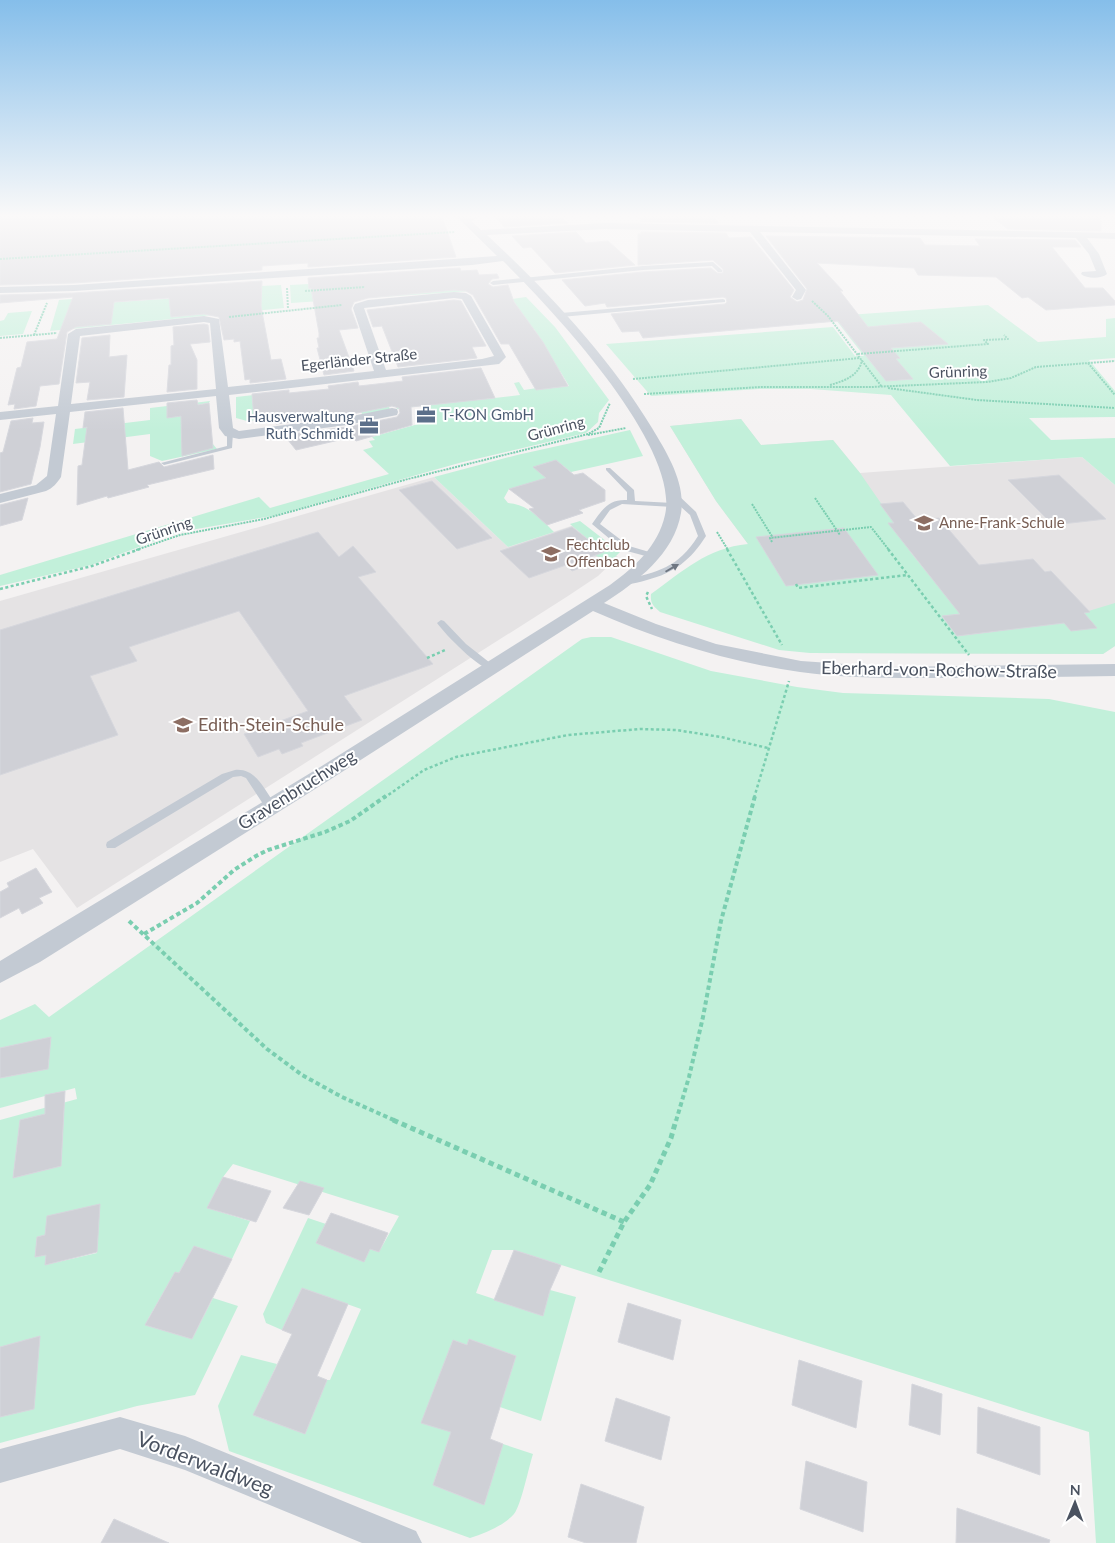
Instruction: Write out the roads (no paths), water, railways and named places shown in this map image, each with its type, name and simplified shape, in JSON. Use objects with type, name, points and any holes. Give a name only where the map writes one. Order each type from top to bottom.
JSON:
[{"type":"street","points":[[0,290],[44,288]]},
{"type":"street","points":[[534,288],[580,336],[626,395],[644,424],[669,474],[674,501]]},
{"type":"street","points":[[796,297],[801,290],[799,288]]},
{"type":"street","name":"Egerländer Straße","points":[[0,416],[380,374],[498,360],[500,357],[466,296],[454,295],[368,303],[358,308],[380,374]]},
{"type":"street","points":[[0,499],[41,488],[52,481],[65,409],[74,334],[84,330],[211,320],[216,322],[226,428],[230,433],[239,435],[311,426],[392,412]]},
{"type":"street","name":"Gravenbruchweg","points":[[0,973],[272,807],[626,582],[654,556],[671,524],[674,501]]},
{"type":"street","name":"Eberhard-von-Rochow-Straße","points":[[592,604],[636,623],[699,644],[792,666],[855,672],[1115,670]]},
{"type":"street","name":"Vorderwaldweg","points":[[0,1466],[120,1432],[184,1453],[404,1543]]},
{"type":"lane","points":[[560,315],[723,301]]},
{"type":"lane","points":[[164,463],[230,447],[230,433]]},
{"type":"lane","points":[[608,469],[632,492],[630,501]]},
{"type":"lane","points":[[626,582],[653,576],[677,566],[694,550],[702,536],[693,514],[674,501],[649,505],[630,501],[613,504],[603,512],[596,524],[626,548],[654,556]]},
{"type":"lane","points":[[441,623],[463,646],[491,668]]},
{"type":"lane","points":[[111,845],[226,776],[235,773],[246,773],[250,776],[272,807]]},
{"type":"place","name":"T-KON GmbH","points":[[426,415]]},
{"type":"place","name":"Hausverwaltung Ruth Schmidt","points":[[369,426]]},
{"type":"place","name":"Anne-Frank-Schule","points":[[924,523]]},
{"type":"place","name":"Fechtclub Offenbach","points":[[551,554]]},
{"type":"place","name":"Edith-Stein-Schule","points":[[183,725]]}]
